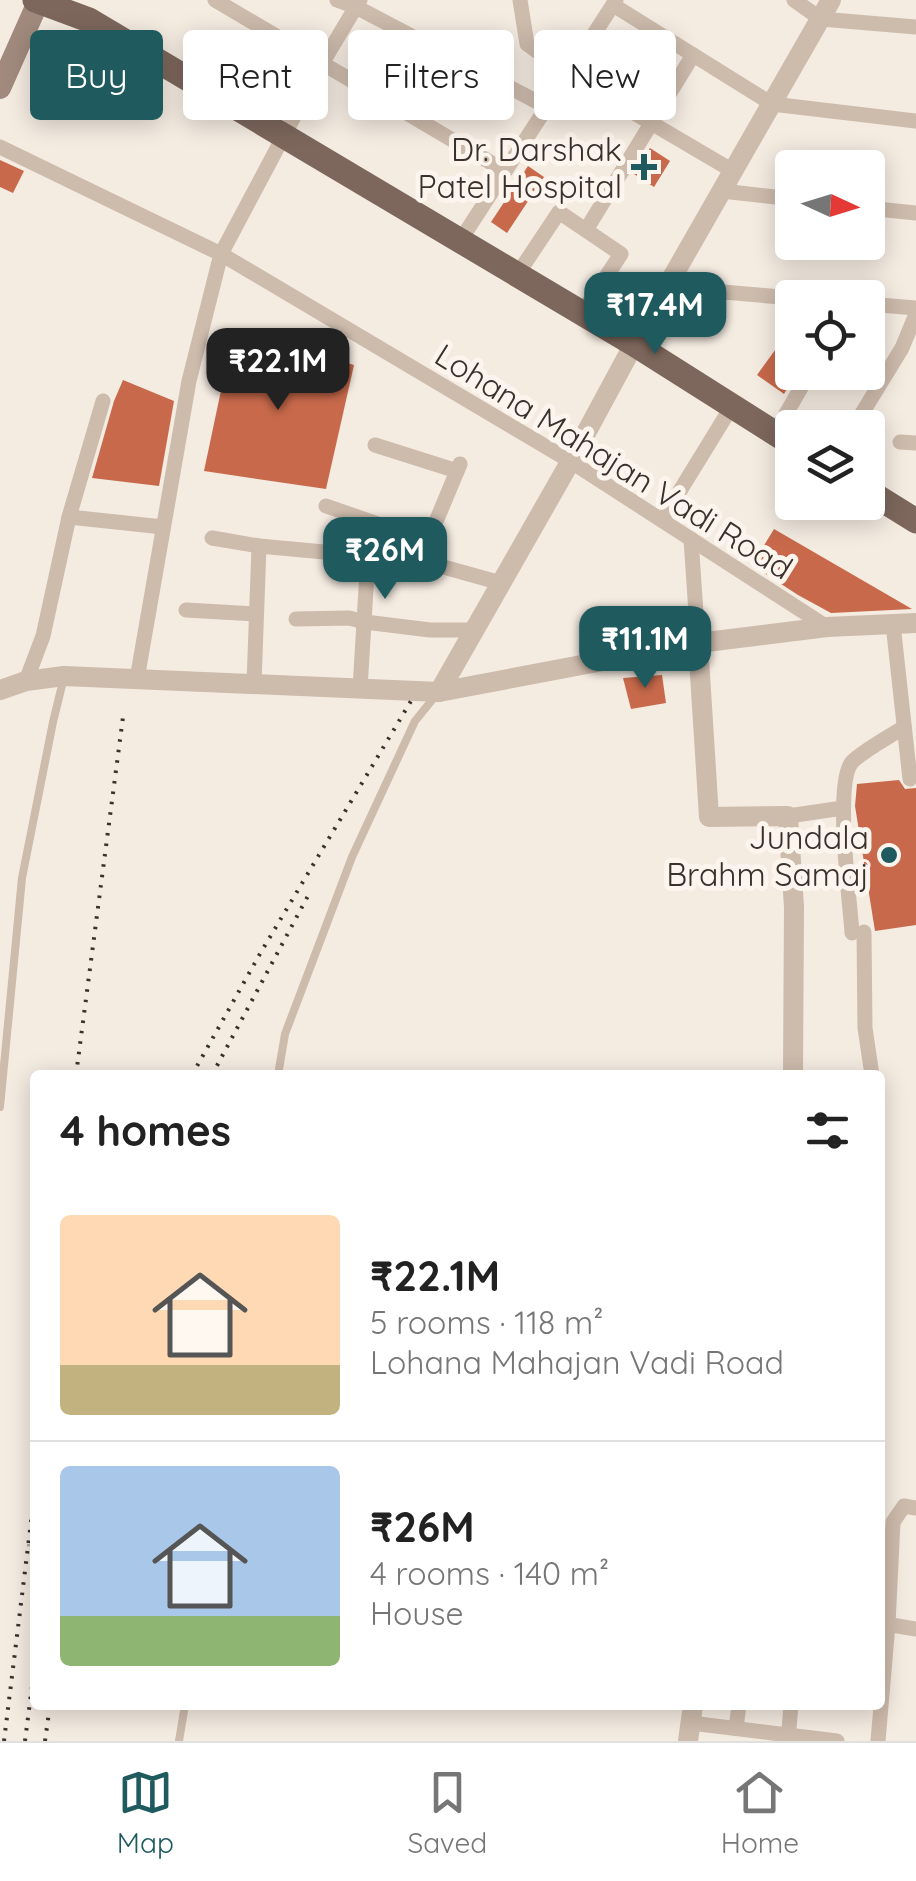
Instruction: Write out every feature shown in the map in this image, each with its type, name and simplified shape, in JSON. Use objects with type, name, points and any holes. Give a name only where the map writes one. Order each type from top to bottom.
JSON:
[{"type":"main road","points":[[0,88],[38,1],[89,20],[634,344],[775,432]]},
{"type":"main road","points":[[885,502],[916,522]]},
{"type":"street","points":[[215,0],[267,30]]},
{"type":"street","points":[[337,0],[358,3],[534,100]]},
{"type":"street","points":[[520,0],[527,44],[534,49]]},
{"type":"street","points":[[794,0],[916,28]]},
{"type":"street","points":[[596,30],[614,2],[772,104],[916,121]]},
{"type":"street","points":[[328,54],[358,3]]},
{"type":"street","points":[[438,692],[826,9]]},
{"type":"street","points":[[586,230],[693,55]]},
{"type":"street","points":[[328,65],[506,171]]},
{"type":"street","points":[[137,679],[188,381],[221,254],[292,120]]},
{"type":"street","points":[[460,241],[539,120]]},
{"type":"street","points":[[645,120],[733,172]]},
{"type":"street","name":"Lohana Mahajan Vadi Road","points":[[0,148],[221,254],[570,462],[827,627]]},
{"type":"street","points":[[722,191],[775,197]]},
{"type":"street","points":[[885,210],[916,213]]},
{"type":"street","points":[[517,274],[559,212],[621,254],[582,313]]},
{"type":"street","points":[[666,288],[775,297]]},
{"type":"street","points":[[866,410],[909,349],[916,311],[885,306]]},
{"type":"street","points":[[26,681],[42,636],[69,517],[103,401]]},
{"type":"street","points":[[662,520],[732,406]]},
{"type":"street","points":[[375,445],[458,468],[422,561]]},
{"type":"street","points":[[326,506],[427,541]]},
{"type":"street","points":[[69,517],[163,527]]},
{"type":"street","points":[[212,538],[422,561],[501,582]]},
{"type":"street","points":[[692,540],[709,817],[788,816],[843,808]]},
{"type":"street","points":[[254,684],[259,546]]},
{"type":"street","points":[[360,688],[368,555]]},
{"type":"street","points":[[186,610],[256,614]]},
{"type":"street","points":[[296,619],[349,618],[430,630],[474,630]]},
{"type":"street","points":[[0,690],[26,681],[64,676],[438,692],[698,643],[827,627],[916,623]]},
{"type":"street","points":[[892,624],[904,727],[911,749],[910,779]]},
{"type":"street","points":[[871,1070],[843,808],[846,773],[854,761],[904,727]]},
{"type":"street","points":[[788,816],[794,907],[793,1070]]},
{"type":"street","points":[[885,1613],[893,1522],[904,1506],[916,1508]]},
{"type":"street","points":[[885,1624],[916,1629]]},
{"type":"street","points":[[736,1728],[738,1710]]},
{"type":"street","points":[[788,1738],[791,1710]]},
{"type":"street","points":[[878,1741],[880,1710]]},
{"type":"street","points":[[691,1723],[788,1738],[837,1741]]},
{"type":"lane","points":[[0,1107],[22,878],[64,676]]},
{"type":"lane","points":[[279,1070],[285,1034],[352,858],[415,721],[438,692]]},
{"type":"lane","points":[[179,1741],[184,1710]]},
{"type":"path","points":[[26,1545],[30,1545]]},
{"type":"building","points":[[650,148],[670,161],[654,187],[634,174]]},
{"type":"building","points":[[0,160],[24,171],[13,193],[0,187]]},
{"type":"building","points":[[528,166],[544,177],[507,233],[491,222]]},
{"type":"building","points":[[234,329],[354,365],[326,489],[204,471]]},
{"type":"building","points":[[775,350],[775,388],[757,375]]},
{"type":"building","points":[[123,380],[174,401],[159,486],[92,478]]},
{"type":"building","points":[[774,529],[912,609],[831,613],[798,595],[752,565]]},
{"type":"building","points":[[662,675],[666,703],[631,709],[623,678]]},
{"type":"building","name":"Jundala Brahm Samaj","points":[[899,780],[905,789],[916,788],[916,925],[875,931],[855,806],[857,784]]},
{"type":"railway","points":[[195,1070],[414,696]]},
{"type":"railway","points":[[77,1070],[123,717]]},
{"type":"railway","points":[[215,1070],[309,894]]},
{"type":"railway","points":[[4,1741],[30,1530]]},
{"type":"railway","points":[[25,1741],[30,1702]]},
{"type":"railway","points":[[45,1741],[49,1710]]},
{"type":"place","name":"Dr. Darshak Patel Hospital","points":[[644,167]]},
{"type":"place","name":"Jundala Brahm Samaj","points":[[889,855]]}]
